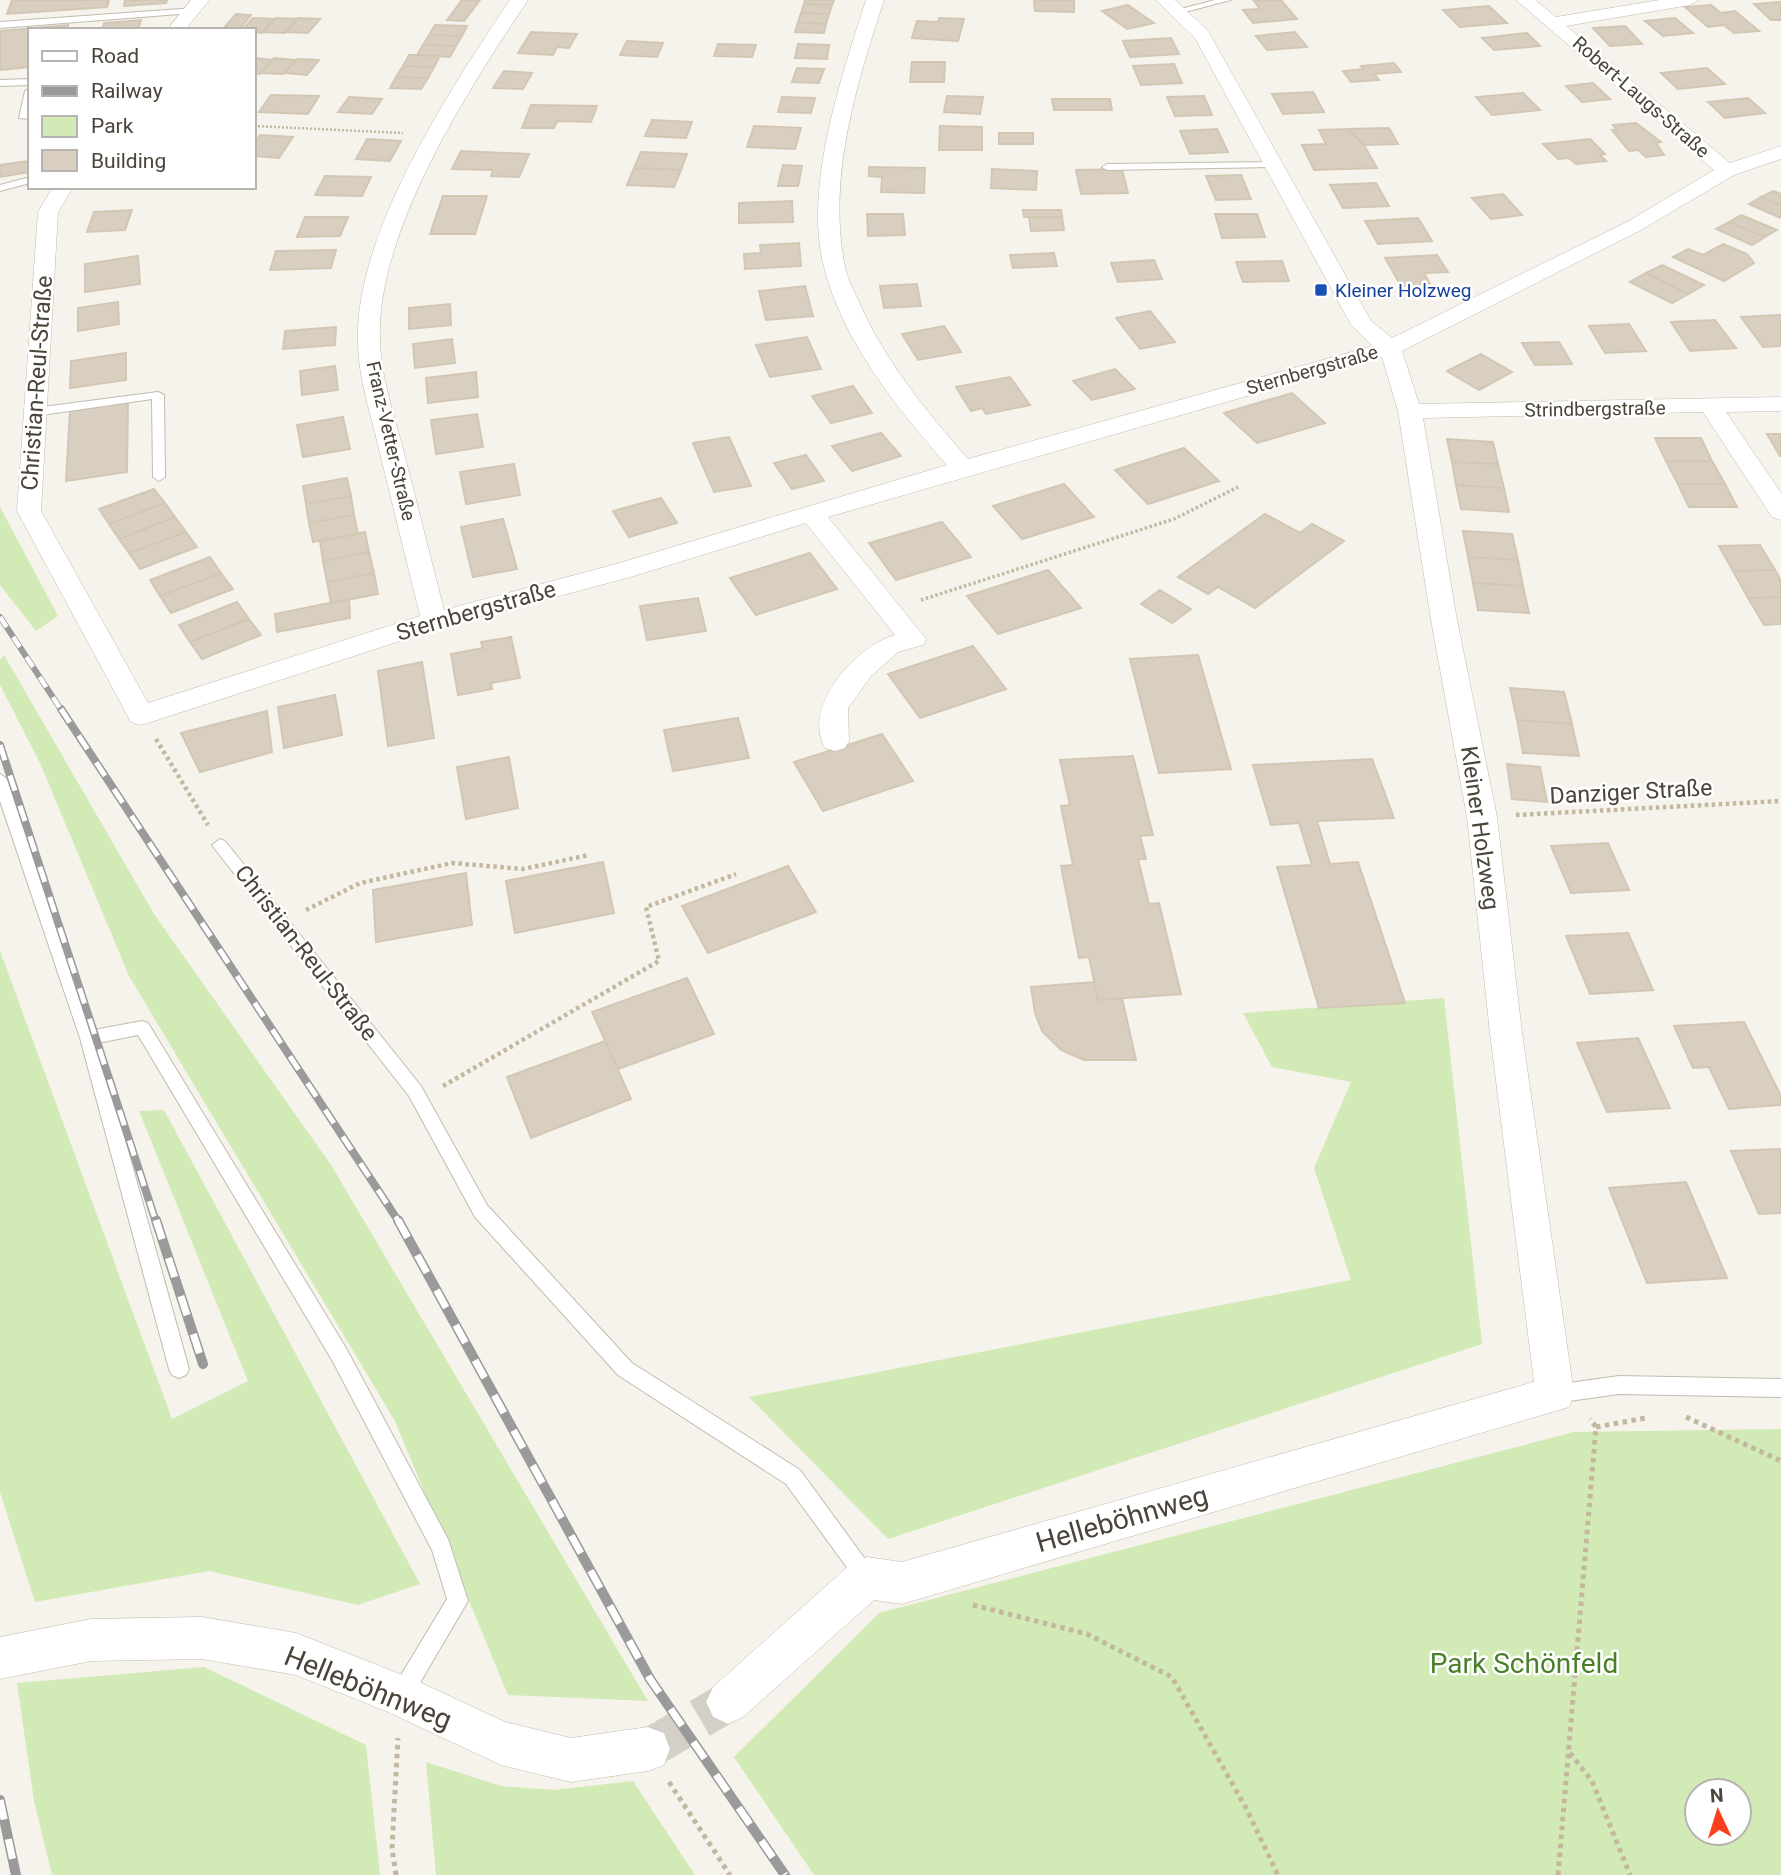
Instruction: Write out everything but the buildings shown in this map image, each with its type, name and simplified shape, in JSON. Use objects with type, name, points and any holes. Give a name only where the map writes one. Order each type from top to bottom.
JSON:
[{"type":"street","name":"Franz-Vetter-Straße","points":[[434,621],[372,370],[369,326],[382,264],[416,173],[486,48],[519,0]]},
{"type":"street","points":[[875,0],[835,155],[829,212],[834,264],[860,334],[908,406],[963,468]]},
{"type":"street","name":"Robert-Laugs-Straße","points":[[1525,0],[1727,171]]},
{"type":"street","name":"Robert-Laugs-Straße","points":[[1555,23],[1690,0]]},
{"type":"street","points":[[178,28],[196,5]]},
{"type":"street","points":[[1171,6],[1202,35],[1362,325],[1390,348]]},
{"type":"street","name":"Sternbergstraße","points":[[141,715],[434,621],[625,570],[963,468],[1390,348],[1634,226],[1727,171],[1781,152]]},
{"type":"street","name":"Christian-Reul-Straße","points":[[62,189],[48,212],[29,511],[141,715]]},
{"type":"street","name":"Kleiner Holzweg","points":[[1390,348],[1410,411],[1444,620],[1482,817],[1506,1033],[1555,1394]]},
{"type":"street","name":"Strindbergstraße","points":[[1410,411],[1781,404]]},
{"type":"street","points":[[1711,407],[1781,512]]},
{"type":"street","points":[[812,514],[913,639],[888,646],[861,669],[834,707],[835,741]]},
{"type":"street","name":"Helleböhnweg","points":[[867,1578],[902,1583],[1555,1394]]},
{"type":"street","points":[[728,1702],[867,1578]]},
{"type":"street","name":"Helleböhnweg","points":[[0,1658],[91,1640],[202,1638],[296,1654],[400,1695],[500,1743],[570,1760],[648,1749]]},
{"type":"lane","points":[[1171,6],[1227,0]]},
{"type":"lane","points":[[0,25],[196,5]]},
{"type":"lane","points":[[0,83],[28,82]]},
{"type":"lane","points":[[28,97],[22,116],[28,116]]},
{"type":"lane","points":[[1107,167],[1273,165]]},
{"type":"lane","points":[[0,188],[28,181]]},
{"type":"lane","points":[[35,412],[158,395],[159,477]]},
{"type":"lane","points":[[0,779],[88,1038],[179,1369]]},
{"type":"lane","name":"Christian-Reul-Straße","points":[[220,845],[284,922],[421,1099],[481,1211],[625,1369],[793,1477],[867,1578]]},
{"type":"lane","points":[[88,1038],[142,1028],[339,1354],[441,1546],[458,1601],[400,1695]]},
{"type":"lane","points":[[1555,1394],[1619,1385],[1781,1388]]},
{"type":"path","points":[[256,125],[437,135]]},
{"type":"path","points":[[890,610],[1174,519],[1238,487]]},
{"type":"path","name":"Christian-Reul-Straße","points":[[141,715],[220,845]]},
{"type":"path","name":"Danziger Straße","points":[[1482,817],[1781,801]]},
{"type":"path","points":[[284,922],[360,883],[452,863],[523,869],[589,855]]},
{"type":"path","points":[[421,1099],[659,961],[646,907],[736,874]]},
{"type":"path","points":[[1555,1394],[1584,1411],[1596,1427],[1558,1875]]},
{"type":"path","points":[[1675,1412],[1781,1461]]},
{"type":"path","points":[[1596,1427],[1650,1417]]},
{"type":"path","points":[[970,1604],[1087,1634],[1126,1651],[1172,1677],[1245,1808],[1278,1875]]},
{"type":"path","points":[[396,1875],[392,1848],[400,1695]]},
{"type":"path","points":[[648,1749],[730,1875]]},
{"type":"path","points":[[1570,1753],[1592,1781],[1630,1875]]},
{"type":"green space","points":[[0,507],[58,616],[36,631],[0,585]]},
{"type":"green space","points":[[4,655],[154,914],[331,1165],[648,1701],[508,1695],[395,1421],[129,976],[40,763],[0,685],[0,660]]},
{"type":"green space","points":[[0,951],[172,1419],[248,1381],[139,1111],[164,1110],[420,1584],[358,1605],[209,1571],[35,1602],[0,1492]]},
{"type":"green space","points":[[1444,998],[1482,1344],[888,1539],[749,1397],[1351,1280],[1314,1168],[1351,1082],[1272,1067],[1243,1013]]},
{"type":"green space","name":"Park Schönfeld","points":[[1781,1429],[1781,1875],[814,1875],[734,1757],[879,1613],[1574,1432]]},
{"type":"green space","points":[[204,1667],[366,1745],[380,1875],[52,1875],[34,1801],[17,1683]]},
{"type":"green space","points":[[426,1762],[501,1786],[554,1790],[633,1781],[695,1875],[436,1875]]},
{"type":"tunnel","points":[[648,1749],[728,1702]]},
{"type":"railway","points":[[0,617],[62,711]]},
{"type":"railway","points":[[61,709],[399,1222]]},
{"type":"railway","points":[[0,745],[156,1222]]},
{"type":"railway","points":[[156,1220],[203,1364]]},
{"type":"railway","points":[[398,1220],[650,1679],[785,1875]]},
{"type":"railway","points":[[0,1800],[16,1875]]},
{"type":"place","name":"Kleiner Holzweg","points":[[1321,290]]}]
